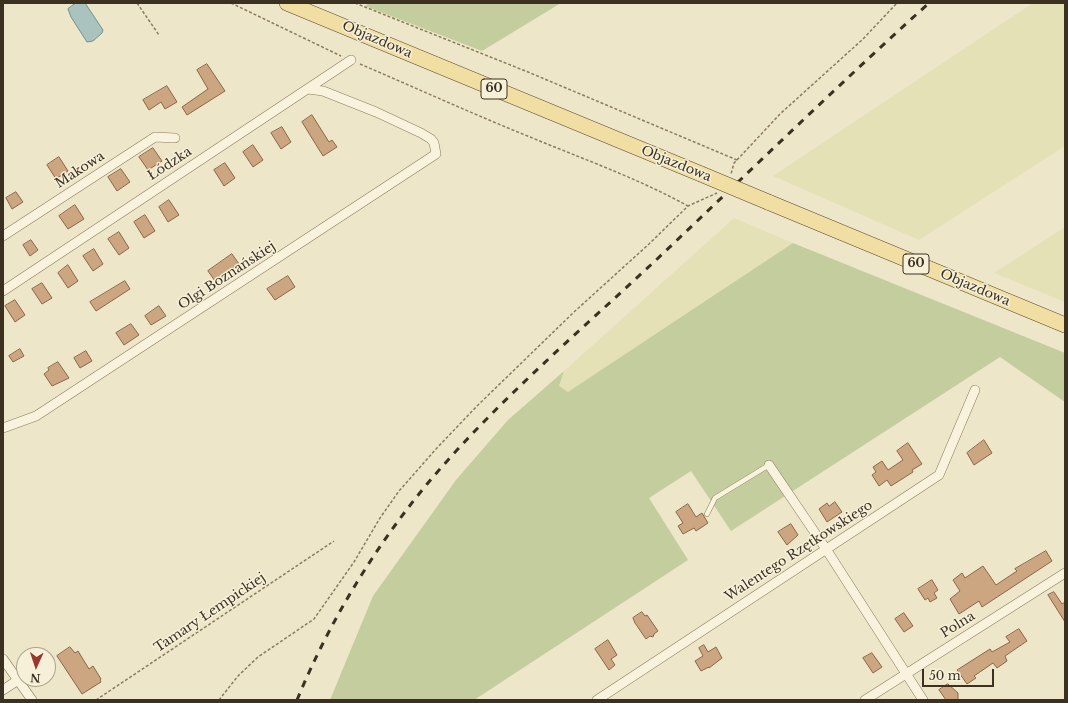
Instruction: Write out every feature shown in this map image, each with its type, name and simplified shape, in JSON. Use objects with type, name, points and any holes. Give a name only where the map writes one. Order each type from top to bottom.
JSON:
[{"type":"main road","name":"Objazdowa","points":[[287,3],[1065,325]]},
{"type":"street","name":"Łódzka","points":[[3,291],[351,60]]},
{"type":"street","name":"Olgi Boznańskiej","points":[[4,428],[36,416],[436,154],[434,143],[431,138],[376,112],[323,91],[308,89]]},
{"type":"street","name":"Makowa","points":[[3,236],[155,137],[176,138]]},
{"type":"street","name":"Walentego Rzętkowskiego","points":[[597,700],[939,475],[975,390]]},
{"type":"street","points":[[769,465],[826,549],[922,700]]},
{"type":"street","name":"Polna","points":[[865,700],[1065,573]]},
{"type":"street","points":[[3,659],[16,677]]},
{"type":"street","points":[[3,690],[16,681]]},
{"type":"street","points":[[23,687],[32,700]]},
{"type":"lane","points":[[707,514],[715,498],[769,465]]},
{"type":"path","points":[[137,3],[158,35]]},
{"type":"path","points":[[231,3],[351,60],[490,121],[661,191],[688,206]]},
{"type":"path","points":[[355,3],[528,72],[737,160]]},
{"type":"path","points":[[731,176],[734,163],[780,114],[863,39],[897,3]]},
{"type":"path","points":[[219,700],[238,676],[258,657],[314,619],[354,562],[380,518],[436,450],[574,312],[649,244],[688,206],[699,203],[720,192]]},
{"type":"path","name":"Tamary Łempickiej","points":[[96,700],[334,541]]},
{"type":"shaded area","points":[[1033,3],[1065,3],[1065,146],[919,240],[773,176]]},
{"type":"shaded area","points":[[734,218],[793,243],[576,388],[568,392],[559,386],[564,371]]},
{"type":"shaded area","points":[[1065,227],[1065,302],[994,273]]},
{"type":"green space","points":[[369,3],[561,3],[482,51],[365,6]]},
{"type":"green space","points":[[793,243],[1065,353],[1065,402],[1000,357],[731,531],[691,471],[649,498],[688,560],[474,700],[330,700],[373,596],[456,480],[508,420],[564,371],[559,386],[568,392]]},
{"type":"water","points":[[76,3],[85,3],[103,30],[102,33],[93,41],[87,42],[71,17],[68,9]]},
{"type":"building","points":[[207,64],[225,91],[187,115],[182,107],[208,89],[197,70]]},
{"type":"building","points":[[167,86],[177,102],[165,109],[161,102],[149,110],[143,100]]},
{"type":"building","points":[[312,115],[329,142],[332,140],[337,147],[323,156],[302,122]]},
{"type":"building","points":[[282,127],[291,142],[281,149],[271,133]]},
{"type":"building","points":[[253,145],[263,160],[253,167],[243,152]]},
{"type":"building","points":[[153,148],[162,161],[148,170],[139,157]]},
{"type":"building","points":[[59,157],[68,171],[56,179],[47,165]]},
{"type":"building","points":[[225,163],[235,178],[224,186],[214,170]]},
{"type":"building","points":[[121,169],[130,182],[117,191],[108,177]]},
{"type":"building","points":[[16,192],[23,202],[12,209],[6,198]]},
{"type":"building","points":[[169,200],[179,215],[168,222],[159,207]]},
{"type":"building","points":[[75,205],[84,219],[68,229],[59,216]]},
{"type":"building","points":[[145,215],[155,231],[144,238],[134,222]]},
{"type":"building","points":[[119,232],[129,248],[119,255],[108,239]]},
{"type":"building","points":[[31,240],[38,250],[30,256],[23,245]]},
{"type":"building","points":[[94,249],[103,264],[93,271],[83,256]]},
{"type":"building","points":[[232,254],[239,264],[215,281],[208,271]]},
{"type":"building","points":[[68,265],[78,281],[68,288],[58,273]]},
{"type":"building","points":[[288,276],[295,287],[275,300],[267,289]]},
{"type":"building","points":[[125,281],[130,289],[96,311],[90,302]]},
{"type":"building","points":[[42,283],[52,298],[42,304],[32,289]]},
{"type":"building","points":[[15,300],[25,315],[15,322],[5,306]]},
{"type":"building","points":[[159,306],[166,316],[151,325],[145,316]]},
{"type":"building","points":[[131,324],[139,335],[124,345],[116,333]]},
{"type":"building","points":[[20,349],[24,356],[13,362],[9,356]]},
{"type":"building","points":[[86,351],[92,361],[80,368],[74,358]]},
{"type":"building","points":[[58,362],[69,378],[52,386],[44,374],[49,370],[48,368]]},
{"type":"building","points":[[984,440],[992,453],[974,465],[967,453]]},
{"type":"building","points":[[908,443],[922,464],[912,470],[913,472],[891,486],[887,480],[879,486],[872,475],[876,472],[873,467],[882,461],[888,470],[903,460],[897,451]]},
{"type":"building","points":[[835,502],[842,512],[827,522],[819,509],[827,503],[829,506]]},
{"type":"building","points":[[688,504],[696,517],[702,513],[708,523],[696,531],[694,528],[683,534],[678,526],[683,523],[676,512]]},
{"type":"building","points":[[791,524],[798,535],[787,545],[778,532]]},
{"type":"building","points":[[1046,551],[1052,561],[982,607],[979,601],[959,614],[950,599],[960,591],[953,580],[962,573],[965,578],[983,566],[996,585],[1017,571],[1015,569]]},
{"type":"building","points":[[932,580],[938,590],[934,593],[937,598],[930,602],[928,598],[925,600],[918,589]]},
{"type":"building","points":[[1054,592],[1062,604],[1065,602],[1065,622],[1048,595]]},
{"type":"building","points":[[642,612],[645,616],[647,615],[658,631],[653,637],[650,636],[646,639],[635,623],[633,618]]},
{"type":"building","points":[[904,613],[913,626],[904,632],[895,619]]},
{"type":"building","points":[[1019,629],[1027,641],[1005,656],[1007,661],[997,668],[993,663],[974,676],[976,678],[967,684],[957,670],[990,649],[992,652],[1010,642],[1006,637]]},
{"type":"building","points":[[608,640],[617,655],[611,659],[615,665],[609,670],[595,649]]},
{"type":"building","points":[[704,645],[708,652],[716,647],[722,658],[709,668],[701,671],[695,661],[703,656],[699,648]]},
{"type":"building","points":[[70,647],[75,653],[78,651],[89,669],[93,666],[101,679],[101,682],[82,694],[57,656]]},
{"type":"building","points":[[872,653],[882,667],[873,673],[863,658]]},
{"type":"building","points":[[948,684],[958,693],[958,700],[946,700],[939,690]]},
{"type":"railway","points":[[297,700],[324,641],[356,583],[412,502],[459,448],[485,420],[541,366],[655,261],[825,99],[929,3]]}]
